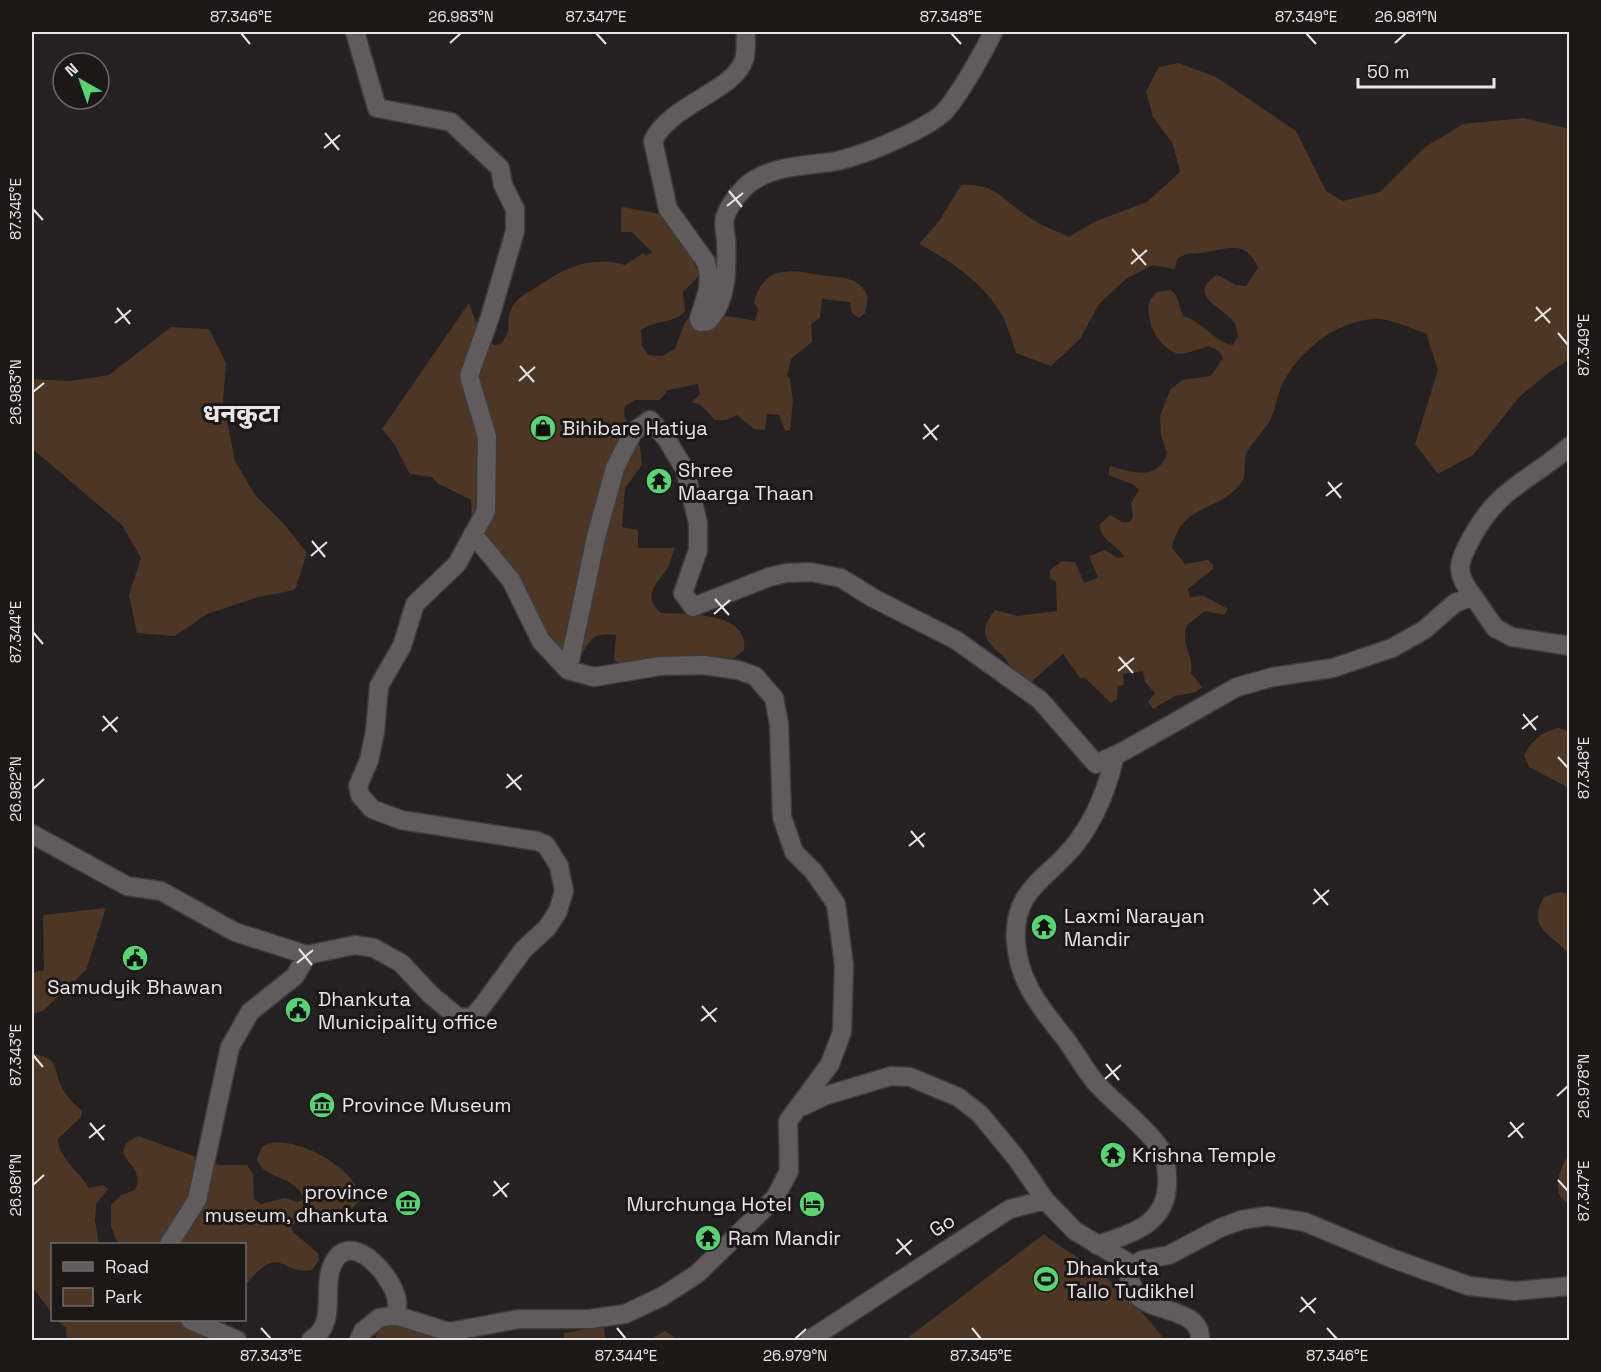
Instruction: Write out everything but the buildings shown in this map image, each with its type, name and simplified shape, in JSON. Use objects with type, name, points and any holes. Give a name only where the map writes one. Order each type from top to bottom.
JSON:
[{"type":"street","points":[[32,834],[127,886],[161,891],[235,932],[307,955],[355,945],[374,948],[401,963],[431,995],[459,1018],[472,1017],[524,949],[547,927],[558,912],[564,891],[563,876],[554,855],[546,845],[514,837],[401,820],[372,808],[360,795],[358,786],[369,759],[375,732],[379,686],[402,646],[415,604],[457,564],[486,511],[487,436],[469,375],[490,317],[515,231],[515,209],[503,185],[500,168],[452,122],[377,108],[355,32]]},
{"type":"street","points":[[746,32],[744,59],[740,68],[723,83],[666,122],[653,141],[668,209],[706,262],[709,274],[708,290],[700,322],[708,321],[716,312],[722,297],[726,271],[724,219],[732,203],[747,186],[775,170],[835,161],[888,145],[943,112],[985,50],[993,32]]},
{"type":"street","points":[[568,670],[596,537],[615,468],[633,432],[650,420],[666,438],[685,470],[698,523],[698,550],[683,593],[693,607],[786,573],[810,572],[841,578],[873,598],[956,640],[1040,700],[1096,764],[1237,687],[1273,676],[1333,668],[1392,648],[1424,630],[1455,603],[1473,596]]},
{"type":"street","points":[[1569,446],[1496,501],[1482,518],[1459,564],[1462,581],[1496,628],[1512,637],[1569,646]]},
{"type":"street","points":[[359,1341],[363,1331],[379,1318],[395,1315],[449,1332],[519,1320],[590,1319],[625,1314],[663,1296],[697,1275],[775,1198],[789,1171],[788,1121],[815,1088],[830,1064],[842,1032],[844,965],[836,904],[814,872],[794,852],[782,817],[779,724],[774,698],[755,676],[726,668],[703,665],[660,666],[594,676],[568,670],[542,641],[511,580],[473,534]]},
{"type":"street","points":[[1097,1245],[1135,1232],[1159,1214],[1164,1206],[1168,1182],[1167,1167],[1158,1144],[1095,1081],[1033,998],[1022,976],[1016,940],[1020,904],[1039,878],[1077,843],[1109,783],[1115,755]]},
{"type":"street","points":[[170,1243],[197,1200],[230,1047],[250,1012],[295,976],[307,955]]},
{"type":"street","points":[[794,1111],[824,1096],[864,1082],[891,1076],[910,1077],[958,1097],[980,1114],[1017,1159],[1045,1200],[1075,1231],[1097,1245],[1138,1263]]},
{"type":"street","name":"Go","points":[[809,1341],[1010,1209],[1045,1200]]},
{"type":"street","points":[[1200,1341],[1196,1325],[1184,1316],[1154,1307],[1137,1296],[1127,1271],[1138,1263],[1169,1255],[1220,1228],[1241,1220],[1267,1216],[1305,1222],[1391,1258],[1469,1286],[1515,1291],[1569,1286]]},
{"type":"street","points":[[311,1341],[321,1334],[326,1320],[331,1270],[336,1258],[346,1253],[354,1251],[367,1254],[386,1277],[398,1300],[395,1315]]},
{"type":"street","points":[[192,1321],[237,1341]]},
{"type":"green space","points":[[1178,63],[1216,77],[1296,131],[1326,191],[1343,201],[1380,192],[1425,147],[1463,124],[1524,118],[1569,129],[1569,360],[1552,370],[1520,396],[1473,455],[1438,474],[1415,444],[1438,370],[1426,333],[1392,321],[1373,319],[1359,321],[1331,333],[1307,351],[1288,374],[1269,422],[1247,452],[1241,483],[1232,493],[1191,516],[1183,523],[1177,534],[1172,548],[1185,564],[1208,560],[1213,565],[1213,569],[1188,589],[1190,597],[1203,596],[1228,609],[1224,615],[1205,611],[1187,625],[1185,640],[1191,660],[1191,673],[1202,687],[1196,692],[1175,696],[1153,709],[1148,702],[1155,693],[1145,682],[1143,671],[1123,674],[1124,685],[1118,686],[1117,699],[1111,703],[1084,677],[1080,678],[1063,654],[1031,682],[1014,675],[1006,660],[988,641],[986,625],[995,610],[1018,616],[1057,611],[1056,582],[1050,578],[1050,570],[1062,561],[1075,562],[1084,583],[1098,578],[1089,556],[1105,550],[1117,558],[1124,557],[1106,539],[1099,525],[1110,515],[1122,522],[1129,522],[1133,517],[1131,503],[1139,490],[1134,485],[1109,475],[1109,468],[1111,466],[1144,473],[1158,468],[1167,453],[1161,435],[1160,416],[1170,390],[1182,380],[1211,376],[1223,358],[1219,351],[1209,346],[1184,353],[1176,353],[1169,349],[1154,331],[1149,315],[1150,300],[1157,292],[1171,290],[1176,295],[1183,316],[1220,340],[1233,345],[1238,336],[1235,324],[1209,301],[1205,295],[1205,289],[1208,282],[1217,275],[1236,285],[1246,286],[1258,268],[1253,258],[1240,249],[1225,248],[1185,255],[1177,259],[1175,269],[1153,265],[1127,278],[1099,304],[1080,339],[1051,366],[1016,353],[1003,317],[987,294],[955,266],[919,244],[940,220],[961,185],[990,189],[1032,219],[1069,237],[1094,222],[1147,202],[1180,172],[1173,144],[1153,117],[1146,91],[1159,67]]},
{"type":"green space","points":[[623,207],[660,214],[672,228],[699,272],[697,278],[683,292],[685,311],[681,315],[641,330],[642,346],[648,355],[662,356],[675,349],[684,324],[691,314],[755,321],[758,309],[754,303],[758,291],[764,282],[779,272],[799,272],[849,279],[861,286],[868,298],[865,313],[859,318],[852,313],[850,302],[822,299],[820,318],[811,324],[812,342],[791,359],[787,376],[790,378],[793,402],[790,430],[785,431],[779,415],[767,414],[765,430],[754,429],[737,415],[726,420],[715,420],[702,406],[692,402],[700,394],[698,384],[668,390],[660,400],[635,400],[625,406],[626,420],[639,444],[642,465],[625,488],[622,527],[638,530],[638,548],[675,548],[668,567],[653,590],[652,600],[661,613],[700,615],[727,622],[737,628],[743,638],[744,650],[734,658],[684,655],[622,664],[614,660],[616,635],[608,634],[596,636],[578,660],[563,651],[537,626],[517,595],[491,548],[487,534],[472,519],[471,500],[437,483],[432,477],[410,474],[394,444],[382,429],[469,303],[485,336],[494,345],[501,344],[507,333],[509,315],[514,305],[523,295],[548,279],[569,268],[591,262],[602,261],[625,265],[643,253],[646,256],[652,252],[632,232],[621,232],[621,209]]},
{"type":"green space","points":[[171,327],[209,329],[226,363],[223,401],[235,461],[255,495],[283,523],[307,553],[295,590],[258,597],[207,614],[175,636],[137,633],[129,595],[141,558],[122,525],[35,451],[32,452],[32,379],[70,381],[109,375]]},
{"type":"green space","points":[[1558,728],[1569,731],[1569,788],[1529,767],[1524,755],[1538,737]]},
{"type":"green space","points":[[1559,892],[1569,894],[1569,954],[1543,930],[1538,917],[1544,897]]},
{"type":"green space","points":[[106,908],[86,970],[44,1010],[32,1015],[32,973],[44,970],[43,915]]},
{"type":"green space","points":[[32,1054],[51,1061],[64,1091],[82,1111],[81,1117],[58,1139],[61,1152],[89,1188],[103,1185],[108,1189],[96,1204],[95,1220],[99,1243],[51,1243],[51,1312],[32,1287]]},
{"type":"green space","points":[[138,1136],[219,1165],[247,1165],[253,1174],[254,1199],[261,1204],[285,1198],[297,1202],[304,1199],[293,1185],[266,1171],[257,1159],[262,1147],[273,1143],[288,1143],[305,1148],[337,1166],[349,1177],[357,1189],[359,1201],[349,1211],[339,1216],[304,1218],[297,1221],[291,1228],[318,1253],[319,1260],[312,1270],[302,1271],[281,1263],[274,1263],[266,1265],[257,1272],[246,1285],[246,1243],[118,1243],[111,1226],[111,1205],[121,1195],[135,1190],[137,1184],[136,1174],[123,1153],[126,1143]]},
{"type":"green space","points":[[1569,1154],[1569,1204],[1559,1194],[1558,1180]]},
{"type":"green space","name":"Dhankuta Tallo Tudikhel","points":[[1044,1234],[1110,1281],[1141,1311],[1164,1340],[905,1340]]},
{"type":"green space","points":[[57,1321],[225,1321],[227,1340],[67,1340],[66,1328]]},
{"type":"green space","points":[[402,1324],[451,1340],[375,1340],[381,1329]]},
{"type":"green space","points":[[604,1326],[605,1340],[564,1340],[564,1333]]},
{"type":"green space","points":[[665,1331],[679,1340],[649,1340]]},
{"type":"place","name":"Bihibare Hatiya","points":[[543,428]]},
{"type":"place","name":"Shree Maarga Thaan","points":[[659,481]]},
{"type":"place","name":"Laxmi Narayan Mandir","points":[[1044,927]]},
{"type":"place","name":"Samudyik Bhawan","points":[[135,958]]},
{"type":"place","name":"Dhankuta Municipality office","points":[[298,1010]]},
{"type":"place","name":"Province Museum","points":[[322,1105]]},
{"type":"place","name":"Krishna Temple","points":[[1113,1155]]},
{"type":"place","name":"province museum, dhankuta","points":[[408,1203]]},
{"type":"place","name":"Murchunga Hotel","points":[[812,1204]]},
{"type":"place","name":"Ram Mandir","points":[[708,1238]]},
{"type":"place","name":"Dhankuta Tallo Tudikhel","points":[[1046,1279]]},
{"type":"district","name":"धनकुटा","points":[[241,413]]}]
